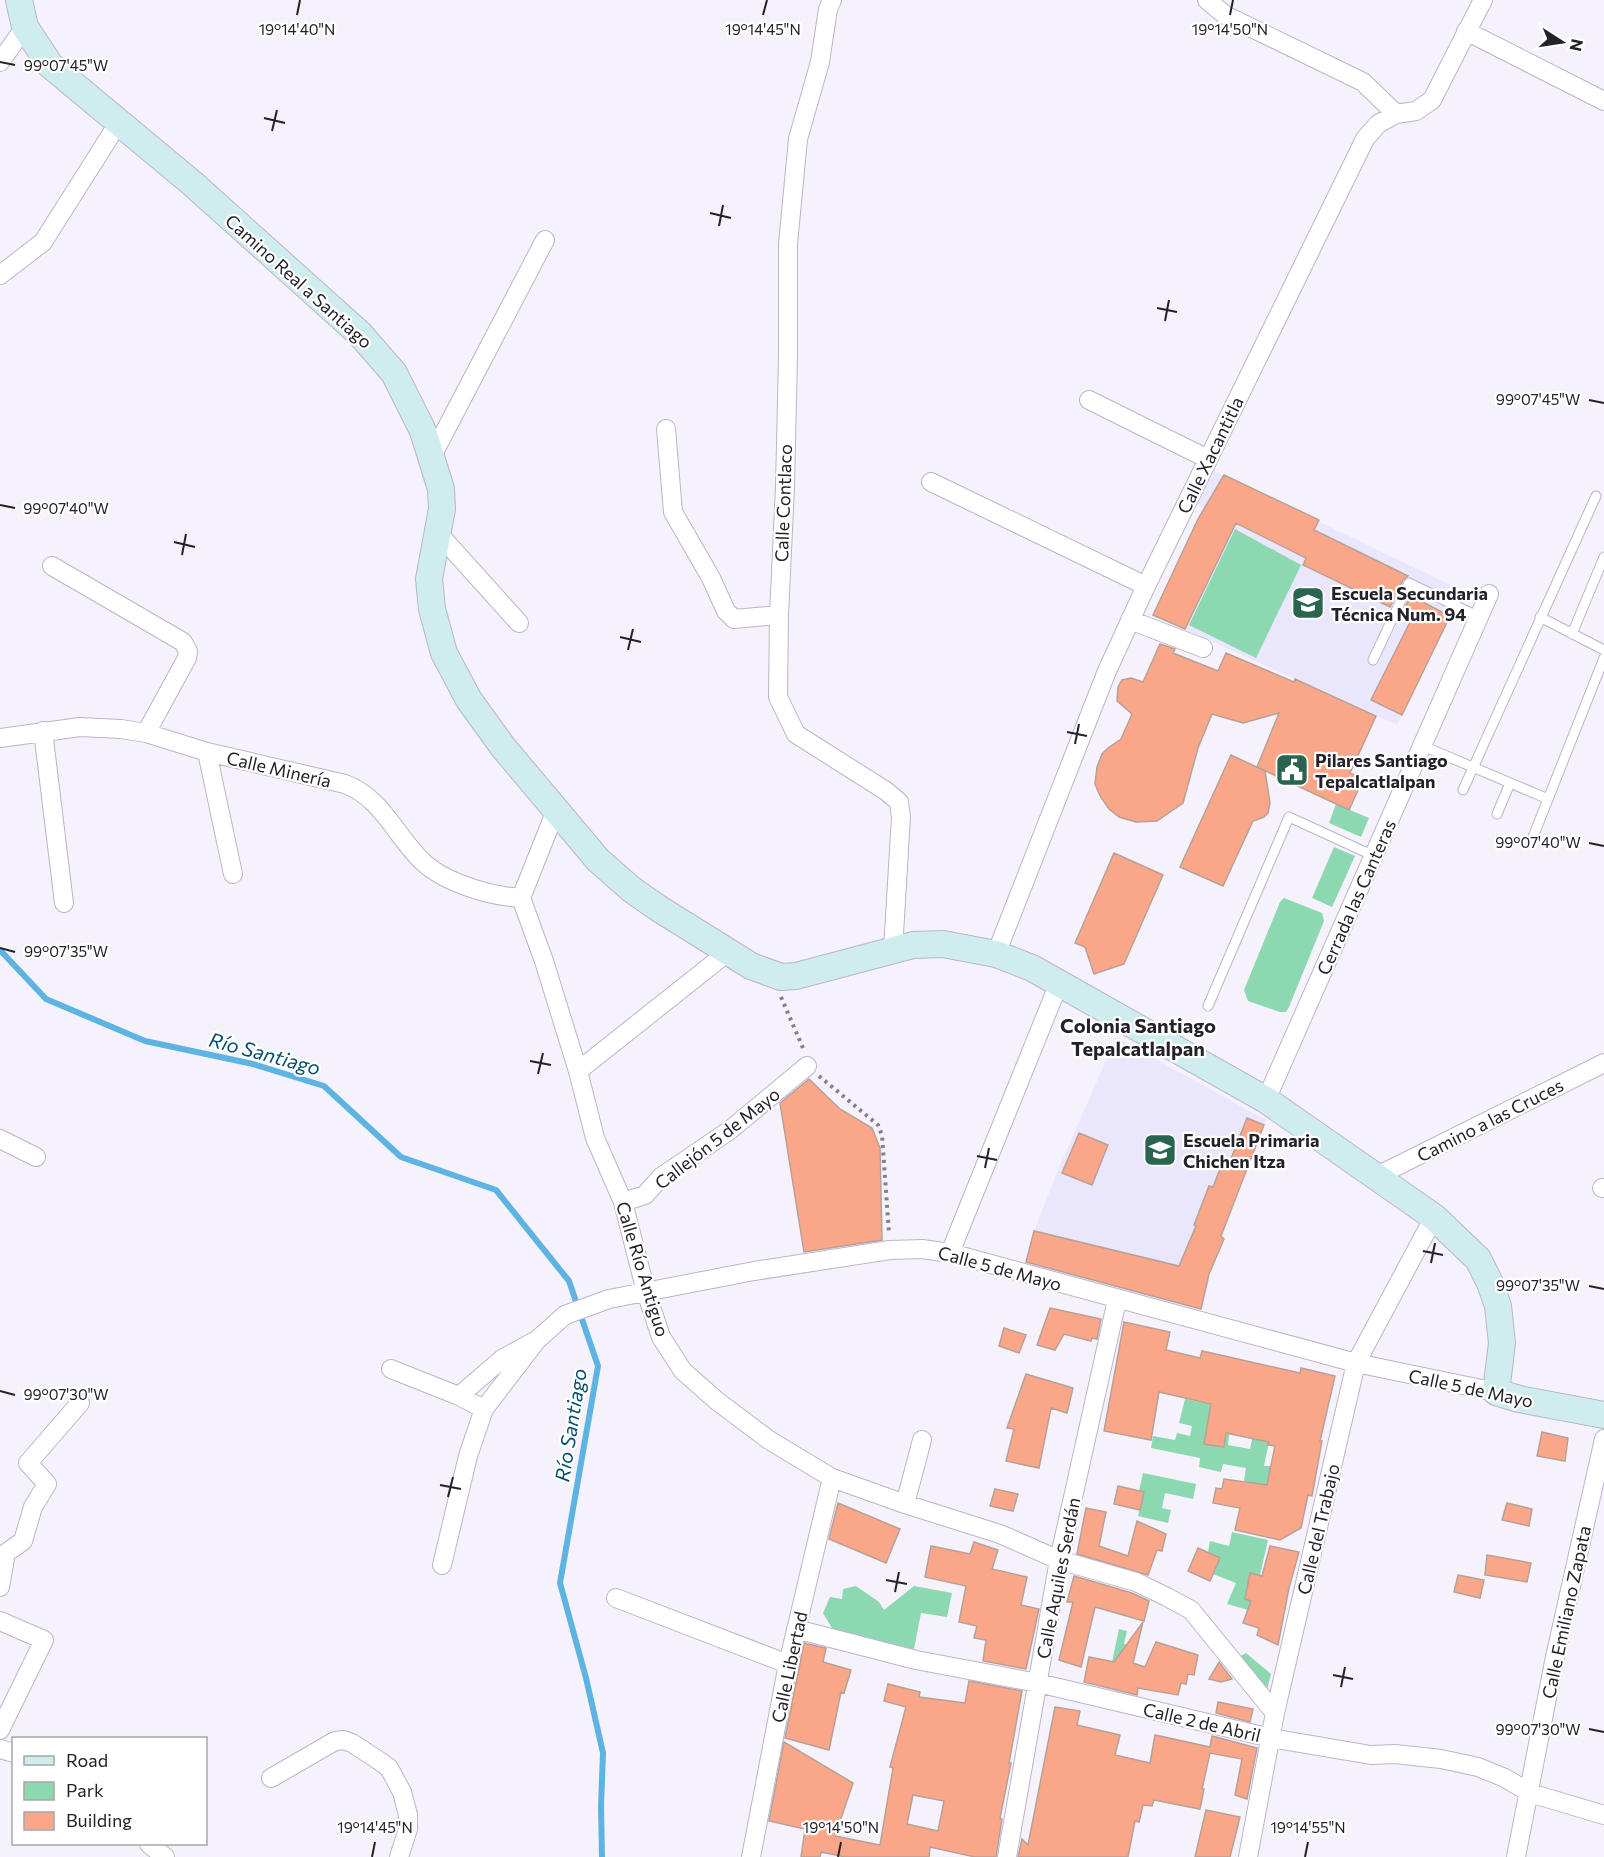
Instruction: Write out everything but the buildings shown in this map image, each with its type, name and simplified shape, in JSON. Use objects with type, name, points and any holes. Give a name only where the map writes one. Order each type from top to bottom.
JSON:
[{"type":"street","name":"Calle Contlaco","points":[[832,0],[828,9],[820,62],[798,139],[788,244],[788,356],[778,698],[796,734],[886,791],[899,802],[902,817],[892,951]]},
{"type":"street","points":[[1207,0],[1225,15],[1363,82],[1396,114]]},
{"type":"street","name":"Calle Xacantitla","points":[[996,954],[1107,671],[1130,620],[1365,139],[1378,124],[1396,114],[1416,111],[1432,100],[1483,0]]},
{"type":"street","points":[[0,62],[19,9]]},
{"type":"street","name":"Camino Real a Santiago","points":[[19,9],[50,65],[119,122],[360,334],[394,373],[423,431],[441,489],[442,509],[429,579],[432,609],[444,652],[469,700],[503,747],[598,860],[631,888],[751,966],[771,975]]},
{"type":"street","points":[[1466,31],[1604,101]]},
{"type":"street","points":[[0,275],[44,242],[119,122]]},
{"type":"street","points":[[432,456],[546,240]]},
{"type":"street","points":[[1089,400],[1208,459]]},
{"type":"street","points":[[666,429],[673,512],[711,578],[726,611],[734,619],[779,615]]},
{"type":"street","points":[[931,482],[1146,586]]},
{"type":"street","points":[[438,533],[519,623]]},
{"type":"street","points":[[52,566],[183,642],[188,651],[187,658],[146,734]]},
{"type":"street","name":"Cerrada las Canteras","points":[[1266,1100],[1489,594]]},
{"type":"street","points":[[1130,620],[1203,648]]},
{"type":"street","name":"Calle Minería","points":[[0,738],[80,727],[121,729],[207,752],[345,784],[369,796],[420,860],[444,876],[501,897],[520,898]]},
{"type":"street","points":[[43,731],[64,903]]},
{"type":"street","points":[[207,752],[233,874]]},
{"type":"street","points":[[520,898],[556,810]]},
{"type":"street","name":"Calle Río Antiguo","points":[[520,898],[544,961],[578,1071],[595,1138],[623,1202],[646,1292],[661,1337],[683,1371],[717,1401],[769,1440],[832,1478],[1000,1534],[1059,1560],[1136,1582],[1191,1610],[1275,1713]]},
{"type":"street","points":[[771,975],[796,976],[914,945],[943,944],[996,954],[1032,968],[1266,1100],[1434,1217],[1478,1259],[1498,1306],[1502,1344],[1496,1392]]},
{"type":"street","points":[[578,1071],[728,951]]},
{"type":"street","points":[[950,1253],[1059,983]]},
{"type":"street","name":"Camino a las Cruces","points":[[1376,1177],[1604,1063]]},
{"type":"street","name":"Callejón 5 de Mayo","points":[[623,1202],[645,1195],[661,1177],[730,1130],[807,1066]]},
{"type":"street","points":[[0,1139],[36,1157]]},
{"type":"street","name":"Calle del Trabajo","points":[[1248,1857],[1275,1713],[1356,1363],[1434,1217]]},
{"type":"street","name":"Calle 5 de Mayo","points":[[442,1565],[468,1456],[484,1409],[537,1340],[565,1315],[609,1299],[754,1271],[890,1250],[922,1249],[950,1253],[1356,1363],[1496,1392],[1519,1399],[1604,1414]]},
{"type":"street","name":"Calle Aquiles Serdán","points":[[1006,1857],[1059,1560],[1117,1300]]},
{"type":"street","points":[[459,1396],[502,1359],[537,1340]]},
{"type":"street","points":[[391,1369],[459,1396],[484,1409]]},
{"type":"street","points":[[0,1587],[6,1553],[23,1541],[33,1507],[47,1484],[28,1463],[80,1402]]},
{"type":"street","name":"Calle Emiliano Zapata","points":[[1516,1857],[1555,1657],[1604,1439]]},
{"type":"street","points":[[905,1504],[922,1440]]},
{"type":"street","name":"Calle Libertad","points":[[751,1857],[788,1664],[832,1478]]},
{"type":"street","points":[[616,1598],[788,1664]]},
{"type":"street","points":[[0,1622],[44,1640],[0,1730]]},
{"type":"street","name":"Calle 2 de Abril","points":[[796,1629],[916,1660],[1038,1683],[1271,1738],[1371,1755],[1395,1754],[1441,1759],[1469,1765],[1505,1778],[1530,1793],[1604,1815]]},
{"type":"street","points":[[271,1778],[335,1742],[344,1740],[352,1743],[388,1768],[402,1792],[408,1815],[408,1829],[399,1857]]},
{"type":"street","points":[[150,1845],[165,1857]]},
{"type":"lane","points":[[1463,790],[1596,496]]},
{"type":"lane","points":[[1572,634],[1604,557]]},
{"type":"lane","points":[[1373,660],[1409,583],[1479,617]]},
{"type":"lane","points":[[1540,617],[1604,650]]},
{"type":"lane","points":[[1533,837],[1604,658]]},
{"type":"lane","points":[[1423,746],[1548,799]]},
{"type":"lane","points":[[1497,814],[1510,783]]},
{"type":"lane","points":[[1208,1006],[1289,817],[1374,856]]},
{"type":"path","points":[[771,975],[804,1050],[807,1066],[878,1125],[882,1135],[890,1250]]},
{"type":"shaded area","name":"Escuela Secundaria Técnica Num. 94","points":[[1210,469],[1463,591],[1397,725],[1153,615],[1203,508],[1193,503]]},
{"type":"shaded area","name":"Escuela Primaria Chichen Itza","points":[[1116,1037],[1266,1120],[1221,1236],[1224,1239],[1209,1274],[1201,1309],[1025,1266],[1034,1231],[1056,1175]]},
{"type":"green space","points":[[1235,529],[1301,565],[1256,658],[1189,625]]},
{"type":"green space","points":[[1336,804],[1369,818],[1361,837],[1329,823]]},
{"type":"green space","points":[[1334,847],[1355,856],[1332,907],[1312,898]]},
{"type":"green space","points":[[1284,898],[1322,913],[1324,921],[1289,1007],[1286,1012],[1280,1012],[1248,1001],[1244,990],[1280,902]]},
{"type":"green space","points":[[1185,1399],[1232,1409],[1228,1445],[1250,1449],[1257,1415],[1274,1418],[1264,1466],[1271,1466],[1268,1479],[1280,1481],[1278,1489],[1244,1481],[1246,1468],[1223,1464],[1221,1472],[1199,1467],[1200,1458],[1151,1448],[1153,1436],[1175,1440],[1177,1433],[1190,1436],[1192,1426],[1179,1423]]},
{"type":"green space","points":[[1143,1473],[1196,1484],[1193,1499],[1165,1493],[1162,1508],[1171,1510],[1168,1523],[1138,1516],[1144,1492],[1139,1491]]},
{"type":"green space","points":[[1232,1532],[1268,1540],[1260,1575],[1250,1574],[1245,1599],[1272,1605],[1248,1610],[1227,1604],[1236,1583],[1213,1574],[1220,1558],[1208,1552],[1210,1541],[1229,1546]]},
{"type":"green space","points":[[856,1586],[879,1602],[884,1610],[914,1586],[952,1593],[947,1617],[921,1613],[914,1649],[878,1642],[832,1628],[823,1613],[830,1597],[842,1599],[843,1589]]},
{"type":"green space","points":[[1119,1629],[1127,1631],[1124,1644],[1133,1646],[1129,1665],[1112,1662]]},
{"type":"green space","points":[[1246,1653],[1271,1674],[1267,1690],[1239,1657]]},
{"type":"waterway","name":"Río Santiago","points":[[0,950],[46,999],[145,1041],[253,1064],[324,1086],[401,1157],[496,1190],[569,1281],[598,1366],[560,1583],[586,1678],[603,1753],[602,1857]]},
{"type":"place","name":"Escuela Secundaria Técnica Num. 94","points":[[1308,603]]},
{"type":"place","name":"Pilares Santiago Tepalcatlalpan","points":[[1292,770]]},
{"type":"place","name":"Escuela Primaria Chichen Itza","points":[[1160,1150]]},
{"type":"district","name":"Colonia Santiago Tepalcatlalpan","points":[[1138,1036]]}]
